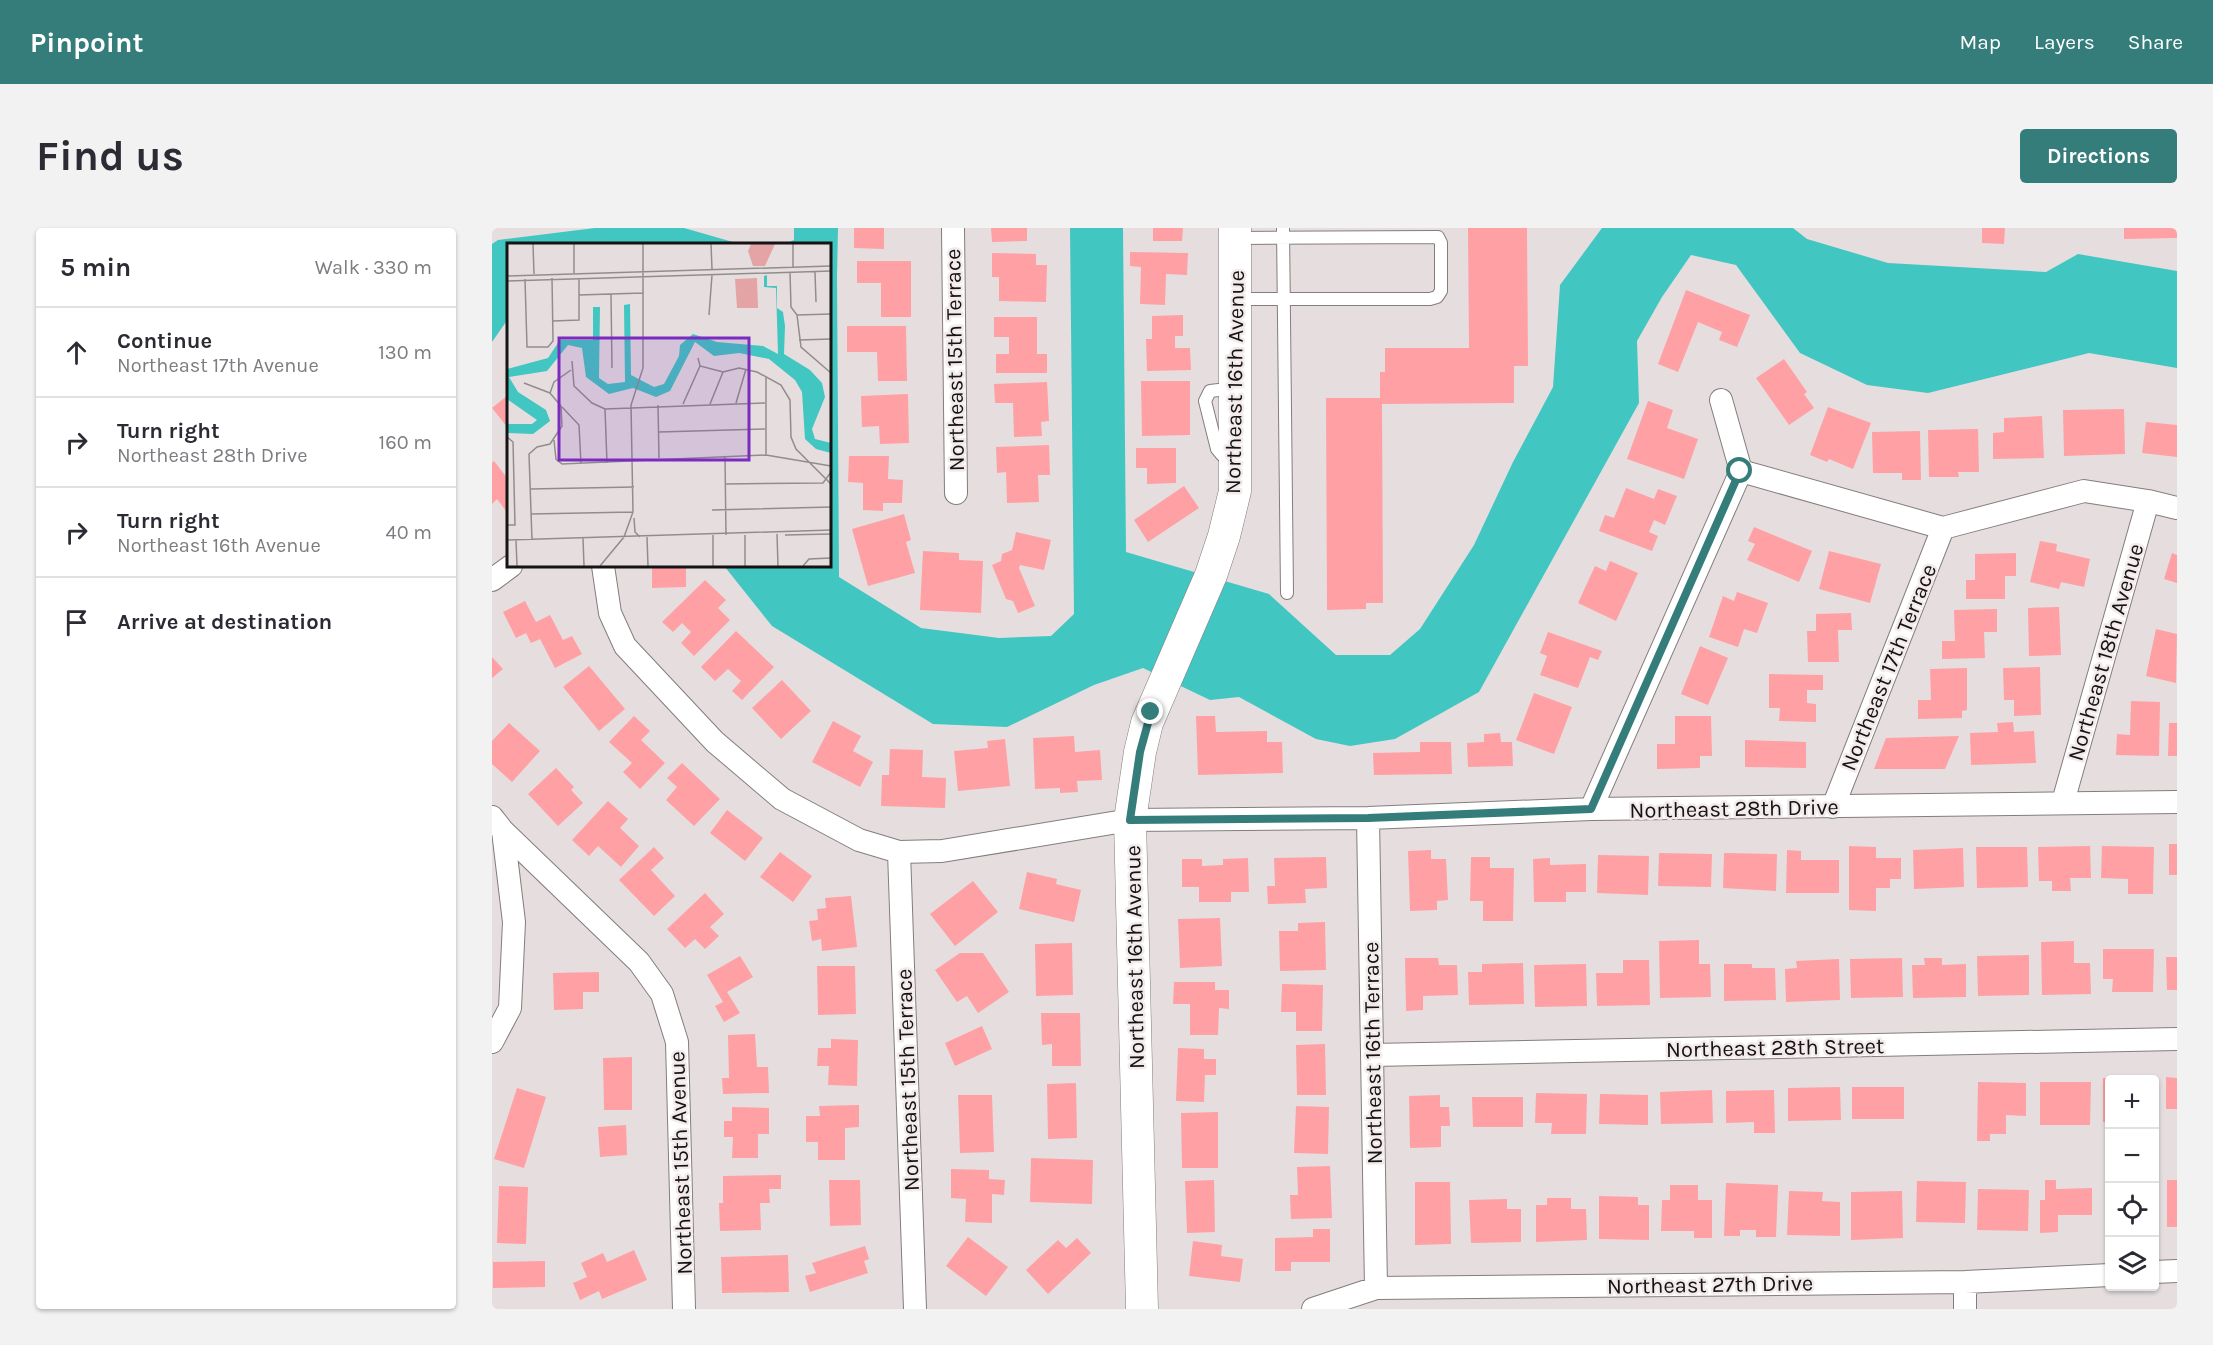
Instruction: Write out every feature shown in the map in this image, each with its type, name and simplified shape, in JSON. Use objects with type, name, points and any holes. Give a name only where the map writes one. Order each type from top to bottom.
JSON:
[{"type":"street","name":"Northeast 15th Terrace","points":[[952,228],[956,493]]},
{"type":"street","name":"Northeast 16th Avenue","points":[[1142,1309],[1130,820],[1140,752],[1147,723],[1211,575],[1230,514],[1236,460],[1235,233]]},
{"type":"street","points":[[1591,809],[1740,471],[1721,400]]},
{"type":"street","points":[[1740,471],[1943,528],[2084,491],[2177,508]]},
{"type":"street","name":"Northeast 18th Avenue","points":[[2062,802],[2148,501]]},
{"type":"street","name":"Northeast 17th Terrace","points":[[1833,807],[1943,528]]},
{"type":"street","points":[[492,580],[511,567]]},
{"type":"street","name":"Northeast 28th Drive","points":[[603,567],[610,613],[625,646],[714,742],[782,799],[859,840],[899,852],[942,851],[1130,820],[1368,818],[1591,809],[2177,802]]},
{"type":"street","name":"Northeast 16th Terrace","points":[[1368,818],[1376,1288]]},
{"type":"street","points":[[492,1042],[510,1008],[514,922],[498,824]]},
{"type":"street","name":"Northeast 15th Avenue","points":[[498,824],[639,962],[662,994],[677,1042],[684,1309]]},
{"type":"street","name":"Northeast 15th Terrace","points":[[899,852],[915,1309]]},
{"type":"street","name":"Northeast 28th Street","points":[[1372,1055],[2177,1039]]},
{"type":"street","points":[[2159,1272],[2177,1271]]},
{"type":"street","name":"Northeast 27th Drive","points":[[1314,1309],[1376,1288],[1965,1282],[2105,1275]]},
{"type":"street","points":[[1965,1282],[1965,1309]]},
{"type":"lane","points":[[1284,232],[1287,593]]},
{"type":"lane","points":[[1235,233],[1284,232],[1438,237],[1441,243],[1442,291],[1437,297],[1430,299],[1236,298]]},
{"type":"water","points":[[595,228],[684,228],[736,243],[507,243],[507,320],[492,342],[492,244],[498,240]]},
{"type":"water","points":[[794,228],[838,228],[839,577],[921,628],[999,638],[1051,636],[1074,614],[1070,228],[1123,228],[1126,552],[1269,594],[1336,655],[1390,655],[1420,629],[1474,545],[1513,462],[1553,387],[1560,285],[1602,228],[1793,228],[1807,239],[1888,263],[2046,272],[2078,254],[2177,271],[2177,368],[2089,353],[1928,393],[1867,385],[1800,353],[1736,265],[1691,255],[1662,297],[1637,341],[1639,403],[1479,692],[1395,739],[1350,746],[1316,739],[1239,697],[1210,700],[1143,668],[1094,685],[1007,727],[933,724],[772,626],[725,567],[831,567],[831,243],[787,243],[794,240]]},
{"type":"building","points":[[854,228],[884,228],[884,249],[854,248]]},
{"type":"building","points":[[991,228],[1027,228],[1027,241],[992,242]]},
{"type":"building","points":[[1153,228],[1183,228],[1182,241],[1153,241]]},
{"type":"building","points":[[1468,228],[1527,228],[1528,366],[1514,366],[1514,403],[1382,404],[1383,603],[1366,603],[1366,609],[1327,610],[1326,398],[1380,398],[1380,372],[1385,372],[1385,348],[1469,348]]},
{"type":"building","points":[[1982,228],[2005,228],[2004,244],[1982,243]]},
{"type":"building","points":[[2124,228],[2177,228],[2177,238],[2124,239]]},
{"type":"building","points":[[1130,252],[1188,253],[1187,275],[1166,274],[1165,305],[1140,304],[1141,267],[1130,266]]},
{"type":"building","points":[[992,253],[1036,254],[1036,265],[1047,265],[1046,302],[999,301],[999,277],[992,277]]},
{"type":"building","points":[[857,261],[911,261],[911,317],[881,317],[881,283],[857,283]]},
{"type":"building","points":[[1686,290],[1750,315],[1737,347],[1719,340],[1722,332],[1698,322],[1678,372],[1658,364]]},
{"type":"building","points":[[1183,315],[1183,336],[1175,336],[1175,348],[1190,348],[1191,370],[1147,371],[1146,339],[1152,339],[1152,316]]},
{"type":"building","points":[[994,317],[1037,317],[1037,354],[1047,354],[1047,373],[996,373],[996,354],[1009,354],[1009,337],[994,337]]},
{"type":"building","points":[[847,326],[906,326],[907,381],[878,381],[877,352],[847,352]]},
{"type":"building","points":[[1784,359],[1807,392],[1804,394],[1814,408],[1789,425],[1756,378]]},
{"type":"building","points":[[1141,381],[1190,381],[1190,435],[1142,436]]},
{"type":"building","points":[[1047,382],[1049,421],[1041,422],[1042,436],[1014,437],[1013,403],[995,403],[994,384]]},
{"type":"building","points":[[908,394],[909,443],[880,444],[879,426],[862,427],[861,396]]},
{"type":"building","points":[[507,396],[507,427],[492,408]]},
{"type":"building","points":[[1648,401],[1673,410],[1667,428],[1698,439],[1684,479],[1627,459]]},
{"type":"building","points":[[1828,407],[1871,423],[1853,469],[1829,459],[1827,462],[1810,455]]},
{"type":"building","points":[[2124,409],[2125,454],[2064,456],[2063,410]]},
{"type":"building","points":[[2042,416],[2044,458],[1993,459],[1993,433],[2004,432],[2004,418]]},
{"type":"building","points":[[2146,422],[2177,425],[2177,457],[2142,453]]},
{"type":"building","points":[[1978,429],[1979,472],[1958,472],[1959,477],[1929,477],[1928,430]]},
{"type":"building","points":[[1920,431],[1921,480],[1902,480],[1902,473],[1873,473],[1872,432]]},
{"type":"building","points":[[1049,445],[1050,475],[1038,475],[1039,502],[1007,503],[1006,472],[997,473],[996,447]]},
{"type":"building","points":[[1136,448],[1176,448],[1176,483],[1147,484],[1147,468],[1136,468]]},
{"type":"building","points":[[849,456],[889,456],[888,479],[903,480],[902,503],[883,503],[883,511],[863,510],[863,483],[848,482]]},
{"type":"building","points":[[494,461],[507,478],[506,511],[497,499],[492,504],[492,463]]},
{"type":"building","points":[[1184,486],[1199,508],[1148,542],[1134,520]]},
{"type":"building","points":[[1626,488],[1654,499],[1658,489],[1677,496],[1665,525],[1654,520],[1649,532],[1658,536],[1652,551],[1599,531],[1605,515],[1614,518]]},
{"type":"building","points":[[904,514],[911,540],[906,542],[915,573],[868,586],[852,529]]},
{"type":"building","points":[[1754,527],[1812,551],[1799,582],[1747,560],[1755,544],[1748,541]]},
{"type":"building","points":[[1016,532],[1051,540],[1044,570],[1020,565],[1019,568],[1035,606],[1018,613],[1013,601],[1006,599],[992,565],[1001,561],[1002,554],[1012,550]]},
{"type":"building","points":[[2040,541],[2057,544],[2056,551],[2090,559],[2084,587],[2061,582],[2059,589],[2030,582]]},
{"type":"building","points":[[923,551],[959,553],[959,560],[983,561],[981,613],[920,610]]},
{"type":"building","points":[[1829,551],[1881,564],[1870,603],[1819,589]]},
{"type":"building","points":[[2016,553],[2016,576],[2005,576],[2005,599],[1966,599],[1966,580],[1975,580],[1975,554]]},
{"type":"building","points":[[2172,553],[2177,555],[2177,583],[2164,579]]},
{"type":"building","points":[[1610,561],[1638,573],[1616,621],[1578,603],[1595,566],[1606,571]]},
{"type":"building","points":[[652,567],[686,567],[686,587],[652,588]]},
{"type":"building","points":[[705,580],[726,600],[718,608],[730,620],[694,656],[681,643],[691,632],[682,623],[673,632],[662,622]]},
{"type":"building","points":[[1737,592],[1768,603],[1757,633],[1744,629],[1738,647],[1709,637],[1723,596],[1734,601]]},
{"type":"building","points":[[525,601],[536,622],[550,615],[563,640],[572,636],[582,654],[555,668],[540,639],[531,643],[526,633],[516,638],[503,612]]},
{"type":"building","points":[[2059,607],[2061,655],[2029,656],[2028,608]]},
{"type":"building","points":[[1997,609],[1997,632],[1984,632],[1985,658],[1942,659],[1942,641],[1955,641],[1954,610]]},
{"type":"building","points":[[1851,613],[1852,630],[1838,630],[1839,662],[1808,662],[1807,631],[1816,631],[1816,614]]},
{"type":"building","points":[[2156,629],[2177,634],[2176,683],[2146,676]]},
{"type":"building","points":[[736,631],[774,667],[742,700],[732,691],[741,681],[728,669],[715,681],[701,667]]},
{"type":"building","points":[[1548,632],[1602,651],[1598,660],[1590,657],[1578,688],[1540,675],[1547,656],[1540,653]]},
{"type":"building","points":[[1700,646],[1728,658],[1708,705],[1681,694]]},
{"type":"building","points":[[492,657],[503,669],[492,678]]},
{"type":"building","points":[[589,666],[625,709],[599,731],[563,687]]},
{"type":"building","points":[[2040,667],[2041,715],[2014,716],[2014,700],[2004,700],[2003,668]]},
{"type":"building","points":[[1967,668],[1967,710],[1962,711],[1962,718],[1918,719],[1918,700],[1931,700],[1930,669]]},
{"type":"building","points":[[1769,674],[1823,675],[1823,690],[1807,690],[1807,703],[1816,704],[1816,722],[1779,721],[1780,708],[1769,708]]},
{"type":"building","points":[[782,680],[811,711],[781,739],[752,708]]},
{"type":"building","points":[[1534,693],[1572,707],[1554,754],[1516,740]]},
{"type":"building","points":[[2131,701],[2160,702],[2159,756],[2116,755],[2117,734],[2130,735]]},
{"type":"building","points":[[634,716],[650,731],[641,740],[665,763],[640,789],[623,772],[632,763],[609,742]]},
{"type":"building","points":[[1196,716],[1215,716],[1216,732],[1267,731],[1267,742],[1282,742],[1283,773],[1198,775]]},
{"type":"building","points":[[1675,716],[1711,716],[1712,756],[1700,756],[1700,768],[1657,769],[1657,744],[1675,744]]},
{"type":"building","points":[[833,721],[861,736],[853,751],[873,762],[860,787],[812,762]]},
{"type":"building","points":[[2013,722],[2014,732],[2034,731],[2036,763],[1971,765],[1970,733],[1998,732],[1997,723]]},
{"type":"building","points":[[509,723],[540,751],[512,782],[492,764],[492,741]]},
{"type":"building","points":[[2169,723],[2177,723],[2177,756],[2168,756]]},
{"type":"building","points":[[1500,733],[1501,742],[1512,742],[1513,766],[1468,767],[1467,743],[1484,742],[1484,734]]},
{"type":"building","points":[[1074,736],[1075,752],[1100,750],[1102,780],[1077,781],[1078,792],[1060,793],[1060,788],[1035,789],[1033,738]]},
{"type":"building","points":[[1959,736],[1945,769],[1874,769],[1886,738]]},
{"type":"building","points":[[1005,739],[1010,786],[958,791],[954,751],[988,748],[987,741]]},
{"type":"building","points":[[1745,740],[1806,742],[1806,768],[1745,767]]},
{"type":"building","points":[[1420,742],[1451,742],[1452,774],[1374,775],[1373,753],[1420,752]]},
{"type":"building","points":[[890,749],[923,750],[922,777],[946,778],[945,808],[881,806],[882,775],[889,775]]},
{"type":"building","points":[[682,763],[720,799],[694,826],[666,800],[677,787],[667,778]]},
{"type":"building","points":[[556,768],[574,787],[571,790],[583,803],[558,826],[528,794]]},
{"type":"building","points":[[608,801],[628,819],[620,828],[639,846],[621,867],[598,846],[589,856],[572,840]]},
{"type":"building","points":[[727,810],[763,838],[745,861],[710,833]]},
{"type":"building","points":[[2169,844],[2177,844],[2177,875],[2169,875]]},
{"type":"building","points":[[1849,846],[1876,847],[1876,858],[1901,858],[1901,879],[1890,879],[1890,888],[1876,888],[1876,911],[1849,910]]},
{"type":"building","points":[[2090,846],[2091,878],[2070,878],[2071,891],[2052,891],[2052,881],[2039,881],[2038,847]]},
{"type":"building","points":[[2102,846],[2154,847],[2153,894],[2128,894],[2128,879],[2101,878]]},
{"type":"building","points":[[654,847],[664,858],[651,870],[675,896],[654,916],[619,880]]},
{"type":"building","points":[[1976,847],[2027,847],[2028,887],[1977,888]]},
{"type":"building","points":[[1963,848],[1964,887],[1914,889],[1913,850]]},
{"type":"building","points":[[1431,850],[1431,859],[1446,859],[1448,900],[1437,901],[1437,910],[1410,911],[1408,851]]},
{"type":"building","points":[[1787,850],[1801,851],[1801,860],[1839,860],[1839,893],[1786,893]]},
{"type":"building","points":[[780,852],[812,876],[793,902],[760,877]]},
{"type":"building","points":[[1659,853],[1712,854],[1711,887],[1658,886]]},
{"type":"building","points":[[1724,853],[1777,854],[1776,891],[1723,888]]},
{"type":"building","points":[[1598,855],[1649,856],[1648,895],[1597,893]]},
{"type":"building","points":[[1326,857],[1327,888],[1305,889],[1306,903],[1268,904],[1267,886],[1275,886],[1274,858]]},
{"type":"building","points":[[1471,857],[1490,857],[1490,868],[1514,868],[1513,921],[1483,921],[1483,901],[1470,901]]},
{"type":"building","points":[[1248,858],[1249,892],[1231,892],[1231,902],[1199,902],[1199,887],[1182,887],[1182,859],[1202,859],[1202,866],[1223,865],[1223,859]]},
{"type":"building","points":[[1550,858],[1550,865],[1586,864],[1586,892],[1566,892],[1566,902],[1534,902],[1533,859]]},
{"type":"building","points":[[1027,872],[1057,879],[1056,884],[1081,890],[1074,922],[1019,909]]},
{"type":"building","points":[[973,881],[998,912],[955,946],[930,914]]},
{"type":"building","points":[[705,893],[724,914],[710,927],[719,936],[705,949],[695,939],[685,948],[667,929]]},
{"type":"building","points":[[851,896],[857,947],[822,951],[821,939],[812,941],[809,921],[818,920],[817,909],[826,908],[825,898]]},
{"type":"building","points":[[1220,918],[1222,966],[1180,968],[1178,919]]},
{"type":"building","points":[[1325,922],[1326,970],[1280,971],[1279,931],[1298,931],[1298,923]]},
{"type":"building","points":[[1699,940],[1699,964],[1710,964],[1711,997],[1660,998],[1659,941]]},
{"type":"building","points":[[2074,941],[2074,963],[2090,963],[2091,994],[2042,995],[2041,942]]},
{"type":"building","points":[[1072,943],[1073,995],[1036,996],[1035,944]]},
{"type":"building","points":[[2103,949],[2154,949],[2153,992],[2112,992],[2113,979],[2103,979]]},
{"type":"building","points":[[960,953],[983,953],[1009,992],[978,1013],[967,996],[957,1002],[935,970]]},
{"type":"building","points":[[2029,955],[2029,995],[1978,996],[1977,956]]},
{"type":"building","points":[[740,956],[753,977],[727,992],[740,1013],[724,1022],[715,1006],[723,1002],[707,975]]},
{"type":"building","points":[[2166,957],[2177,957],[2177,990],[2167,990]]},
{"type":"building","points":[[1405,958],[1438,958],[1439,965],[1457,965],[1458,995],[1423,996],[1423,1010],[1406,1011]]},
{"type":"building","points":[[1902,958],[1903,997],[1851,998],[1850,959]]},
{"type":"building","points":[[1924,958],[1942,958],[1942,965],[1966,964],[1966,997],[1913,998],[1912,965],[1925,965]]},
{"type":"building","points":[[1839,959],[1840,1000],[1786,1002],[1785,969],[1797,968],[1796,961]]},
{"type":"building","points":[[1623,960],[1649,960],[1650,1005],[1597,1006],[1596,973],[1623,973]]},
{"type":"building","points":[[1523,963],[1524,1004],[1469,1005],[1468,972],[1482,972],[1482,964]]},
{"type":"building","points":[[1586,964],[1587,1006],[1535,1007],[1534,965]]},
{"type":"building","points":[[1724,964],[1752,964],[1752,968],[1775,968],[1776,1000],[1724,1001]]},
{"type":"building","points":[[817,966],[855,966],[856,1014],[818,1015]]},
{"type":"building","points":[[599,972],[599,992],[583,992],[583,1009],[554,1010],[553,973]]},
{"type":"building","points":[[1174,982],[1215,982],[1215,990],[1229,990],[1229,1009],[1219,1008],[1218,1035],[1190,1035],[1190,1004],[1173,1004]]},
{"type":"building","points":[[1282,984],[1323,985],[1322,1031],[1296,1031],[1296,1012],[1281,1012]]},
{"type":"building","points":[[1041,1013],[1080,1013],[1081,1066],[1052,1066],[1052,1044],[1042,1045]]},
{"type":"building","points":[[982,1026],[992,1049],[955,1066],[945,1043]]},
{"type":"building","points":[[755,1034],[757,1067],[768,1067],[769,1093],[723,1094],[722,1078],[729,1078],[728,1035]]},
{"type":"building","points":[[831,1039],[858,1040],[857,1086],[828,1085],[829,1066],[817,1066],[818,1048],[831,1048]]},
{"type":"building","points":[[1325,1044],[1326,1095],[1297,1095],[1296,1045]]},
{"type":"building","points":[[1178,1048],[1204,1049],[1204,1059],[1216,1059],[1216,1075],[1205,1075],[1204,1102],[1176,1101]]},
{"type":"building","points":[[632,1057],[632,1110],[604,1110],[603,1058]]},
{"type":"building","points":[[2166,1077],[2177,1078],[2177,1109],[2166,1109]]},
{"type":"building","points":[[2103,1078],[2105,1078],[2105,1122],[2103,1122]]},
{"type":"building","points":[[1978,1082],[2026,1083],[2026,1116],[2006,1115],[2006,1134],[1990,1134],[1990,1141],[1977,1141]]},
{"type":"building","points":[[2040,1082],[2091,1082],[2090,1125],[2040,1125]]},
{"type":"building","points":[[1076,1083],[1077,1138],[1048,1139],[1047,1084]]},
{"type":"building","points":[[1840,1087],[1841,1120],[1788,1121],[1788,1088]]},
{"type":"building","points":[[1852,1087],[1904,1087],[1904,1119],[1852,1119]]},
{"type":"building","points":[[517,1088],[546,1097],[524,1168],[494,1159]]},
{"type":"building","points":[[1712,1090],[1713,1123],[1661,1124],[1660,1092]]},
{"type":"building","points":[[1774,1090],[1775,1133],[1754,1133],[1754,1122],[1726,1123],[1726,1091]]},
{"type":"building","points":[[1536,1093],[1587,1094],[1586,1134],[1551,1134],[1552,1123],[1535,1123]]},
{"type":"building","points":[[1600,1094],[1648,1095],[1648,1125],[1599,1124]]},
{"type":"building","points":[[958,1095],[992,1095],[994,1152],[960,1153]]},
{"type":"building","points":[[1440,1095],[1440,1107],[1449,1107],[1450,1126],[1441,1126],[1441,1147],[1410,1148],[1409,1096]]},
{"type":"building","points":[[1472,1097],[1523,1097],[1523,1127],[1473,1127]]},
{"type":"building","points":[[859,1105],[859,1127],[845,1128],[845,1160],[818,1160],[818,1142],[806,1142],[806,1116],[820,1116],[819,1106]]},
{"type":"building","points":[[1296,1106],[1329,1107],[1328,1154],[1294,1153]]},
{"type":"building","points":[[732,1107],[769,1108],[769,1134],[758,1134],[758,1158],[732,1158],[733,1137],[724,1137],[724,1121],[732,1121]]},
{"type":"building","points":[[1218,1112],[1218,1168],[1182,1168],[1181,1113]]},
{"type":"building","points":[[626,1125],[627,1155],[600,1157],[598,1127]]},
{"type":"building","points":[[1031,1158],[1093,1160],[1092,1204],[1030,1202]]},
{"type":"building","points":[[1330,1166],[1332,1218],[1291,1219],[1290,1195],[1298,1195],[1297,1167]]},
{"type":"building","points":[[951,1169],[989,1170],[989,1179],[1005,1180],[1004,1195],[992,1194],[992,1223],[965,1222],[966,1199],[951,1198]]},
{"type":"building","points":[[781,1175],[781,1189],[769,1189],[770,1203],[760,1203],[761,1230],[720,1231],[719,1203],[723,1203],[723,1176]]},
{"type":"building","points":[[829,1180],[860,1180],[861,1225],[830,1226]]},
{"type":"building","points":[[1214,1180],[1215,1232],[1187,1233],[1185,1181]]},
{"type":"building","points":[[2045,1180],[2056,1180],[2056,1189],[2092,1188],[2092,1215],[2058,1215],[2058,1232],[2040,1233],[2040,1200],[2045,1200]]},
{"type":"building","points":[[2167,1180],[2177,1180],[2177,1227],[2167,1227]]},
{"type":"building","points":[[1917,1181],[1966,1182],[1965,1223],[1916,1222]]},
{"type":"building","points":[[1415,1182],[1450,1182],[1451,1244],[1415,1245]]},
{"type":"building","points":[[1726,1183],[1778,1185],[1776,1237],[1756,1237],[1756,1230],[1740,1230],[1740,1236],[1724,1236]]},
{"type":"building","points":[[1670,1185],[1698,1185],[1698,1200],[1712,1200],[1712,1238],[1694,1238],[1694,1231],[1661,1231],[1662,1200],[1670,1200]]},
{"type":"building","points":[[499,1186],[528,1187],[526,1244],[497,1243]]},
{"type":"building","points":[[1978,1189],[2029,1190],[2028,1231],[1977,1230]]},
{"type":"building","points":[[1789,1191],[1823,1192],[1822,1201],[1840,1202],[1840,1236],[1787,1235]]},
{"type":"building","points":[[1902,1191],[1903,1238],[1851,1240],[1851,1192]]},
{"type":"building","points":[[1599,1196],[1638,1197],[1638,1205],[1649,1205],[1649,1240],[1599,1239]]},
{"type":"building","points":[[1547,1198],[1571,1198],[1571,1209],[1586,1209],[1587,1240],[1536,1242],[1536,1205],[1547,1205]]},
{"type":"building","points":[[1507,1199],[1507,1209],[1521,1209],[1521,1242],[1471,1243],[1469,1200]]},
{"type":"building","points":[[1313,1229],[1330,1229],[1330,1262],[1291,1262],[1291,1271],[1275,1271],[1275,1238],[1313,1237]]},
{"type":"building","points":[[968,1237],[1008,1267],[986,1296],[946,1266]]},
{"type":"building","points":[[1077,1238],[1091,1253],[1048,1294],[1026,1270],[1058,1240],[1066,1248]]},
{"type":"building","points":[[1193,1241],[1222,1245],[1221,1256],[1243,1259],[1240,1282],[1189,1276]]},
{"type":"building","points":[[865,1246],[869,1259],[864,1261],[868,1273],[810,1292],[805,1276],[816,1273],[812,1263]]},
{"type":"building","points":[[634,1250],[647,1280],[602,1299],[599,1291],[580,1300],[573,1283],[587,1277],[581,1263],[603,1253],[607,1262]]},
{"type":"building","points":[[788,1255],[789,1292],[722,1293],[721,1257]]},
{"type":"building","points":[[545,1261],[545,1287],[493,1288],[493,1262]]},
{"type":"route","points":[[1151,712],[1140,752],[1130,820],[1368,818],[1591,809],[1740,471]]}]
